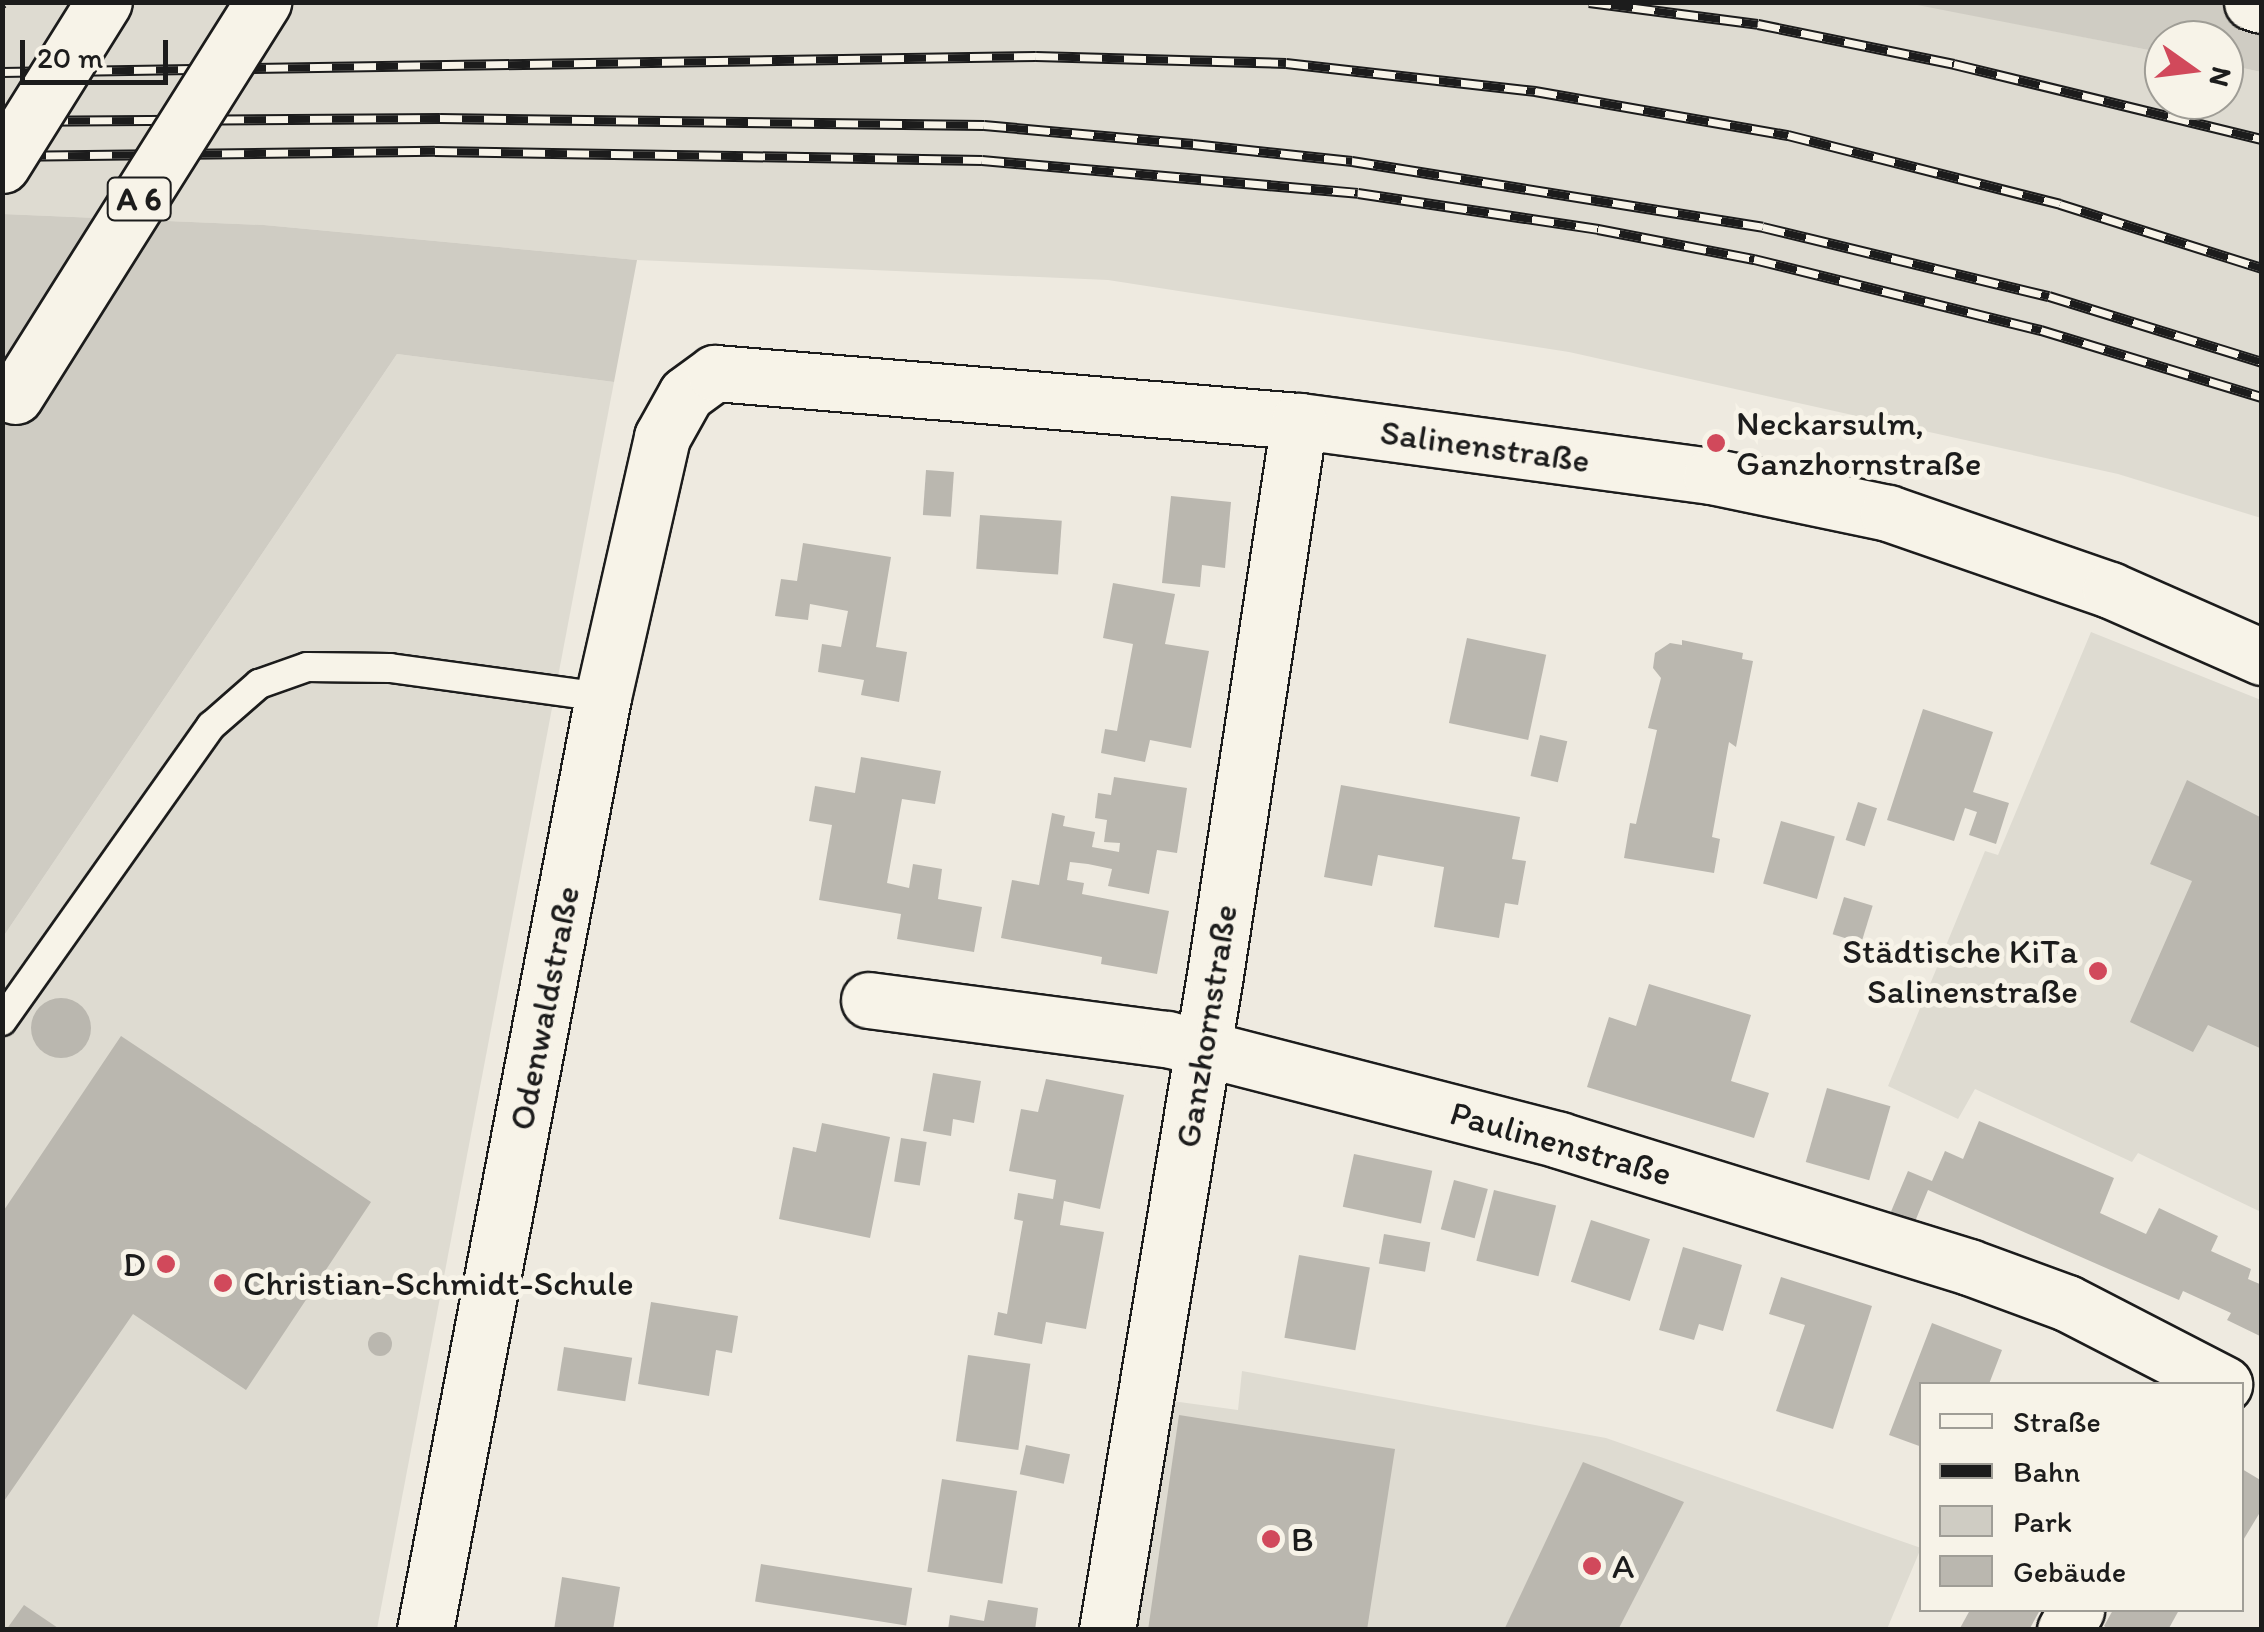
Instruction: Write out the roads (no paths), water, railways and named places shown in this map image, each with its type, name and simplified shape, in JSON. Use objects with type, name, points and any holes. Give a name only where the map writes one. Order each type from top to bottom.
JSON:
[{"type":"main road","points":[[2,164],[104,2]]},
{"type":"main road","name":"A 6","points":[[15,396],[263,2]]},
{"type":"main road","points":[[2252,2],[2262,4]]},
{"type":"main road","name":"Salinenstraße","points":[[686,394],[715,373],[1299,422],[1710,476],[1888,514],[2110,590],[2262,657]]},
{"type":"main road","name":"Odenwaldstraße","points":[[425,1630],[603,697],[662,437],[686,394]]},
{"type":"main road","name":"Ganzhornstraße","points":[[1107,1630],[1203,1047],[1299,422]]},
{"type":"main road","name":"Paulinenstraße","points":[[869,1000],[1203,1047],[1559,1140],[1969,1266],[2067,1303],[2213,1382]]},
{"type":"lane","points":[[2,1021],[211,726],[259,684],[308,667],[390,668],[603,697]]},
{"type":"railway","points":[[1589,2],[1758,24],[1954,64],[2262,139]]},
{"type":"railway","points":[[2,72],[1036,56],[1286,63],[1535,91],[1788,135],[2060,204],[2262,268]]},
{"type":"railway","points":[[2,121],[440,118],[984,125],[1193,144],[1352,161],[1763,227],[2049,296],[2262,362]]},
{"type":"railway","points":[[2,156],[435,151],[982,160],[1358,193],[1598,229],[1754,259],[2041,330],[2262,397]]},
{"type":"place","name":"Neckarsulm, Ganzhornstraße","points":[[1716,443]]},
{"type":"place","name":"Städtische KiTa Salinenstraße","points":[[2098,971]]},
{"type":"place","name":"D","points":[[166,1264]]},
{"type":"place","name":"Christian-Schmidt-Schule","points":[[223,1283]]},
{"type":"place","name":"B","points":[[1271,1539]]},
{"type":"place","name":"A","points":[[1592,1566]]}]
